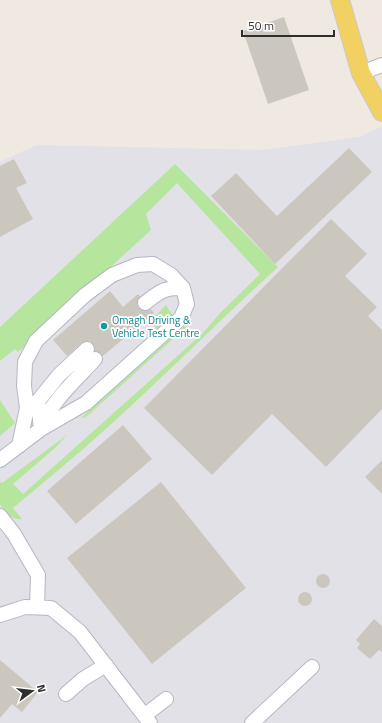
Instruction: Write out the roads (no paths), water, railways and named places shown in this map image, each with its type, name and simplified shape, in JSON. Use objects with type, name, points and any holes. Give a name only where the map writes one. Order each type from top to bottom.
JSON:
[{"type":"main road","points":[[340,0],[361,73],[382,112]]},
{"type":"street","points":[[361,73],[382,64]]},
{"type":"street","points":[[19,446],[27,408],[24,386],[25,362],[36,341],[85,295],[112,275],[137,265],[153,264],[171,275],[183,288],[187,304],[181,318],[86,404],[40,424]]},
{"type":"street","points":[[146,303],[159,292],[170,288],[183,288]]},
{"type":"street","points":[[0,460],[19,446],[44,420],[91,354]]},
{"type":"street","points":[[0,516],[14,534],[38,575],[36,607]]},
{"type":"street","points":[[0,615],[25,607],[51,608],[80,632],[148,719],[166,699]]},
{"type":"street","points":[[66,694],[83,679],[106,665]]},
{"type":"street","points":[[252,723],[312,667]]},
{"type":"place","name":"Omagh Driving & Vehicle Test Centre","points":[[104,326]]}]
